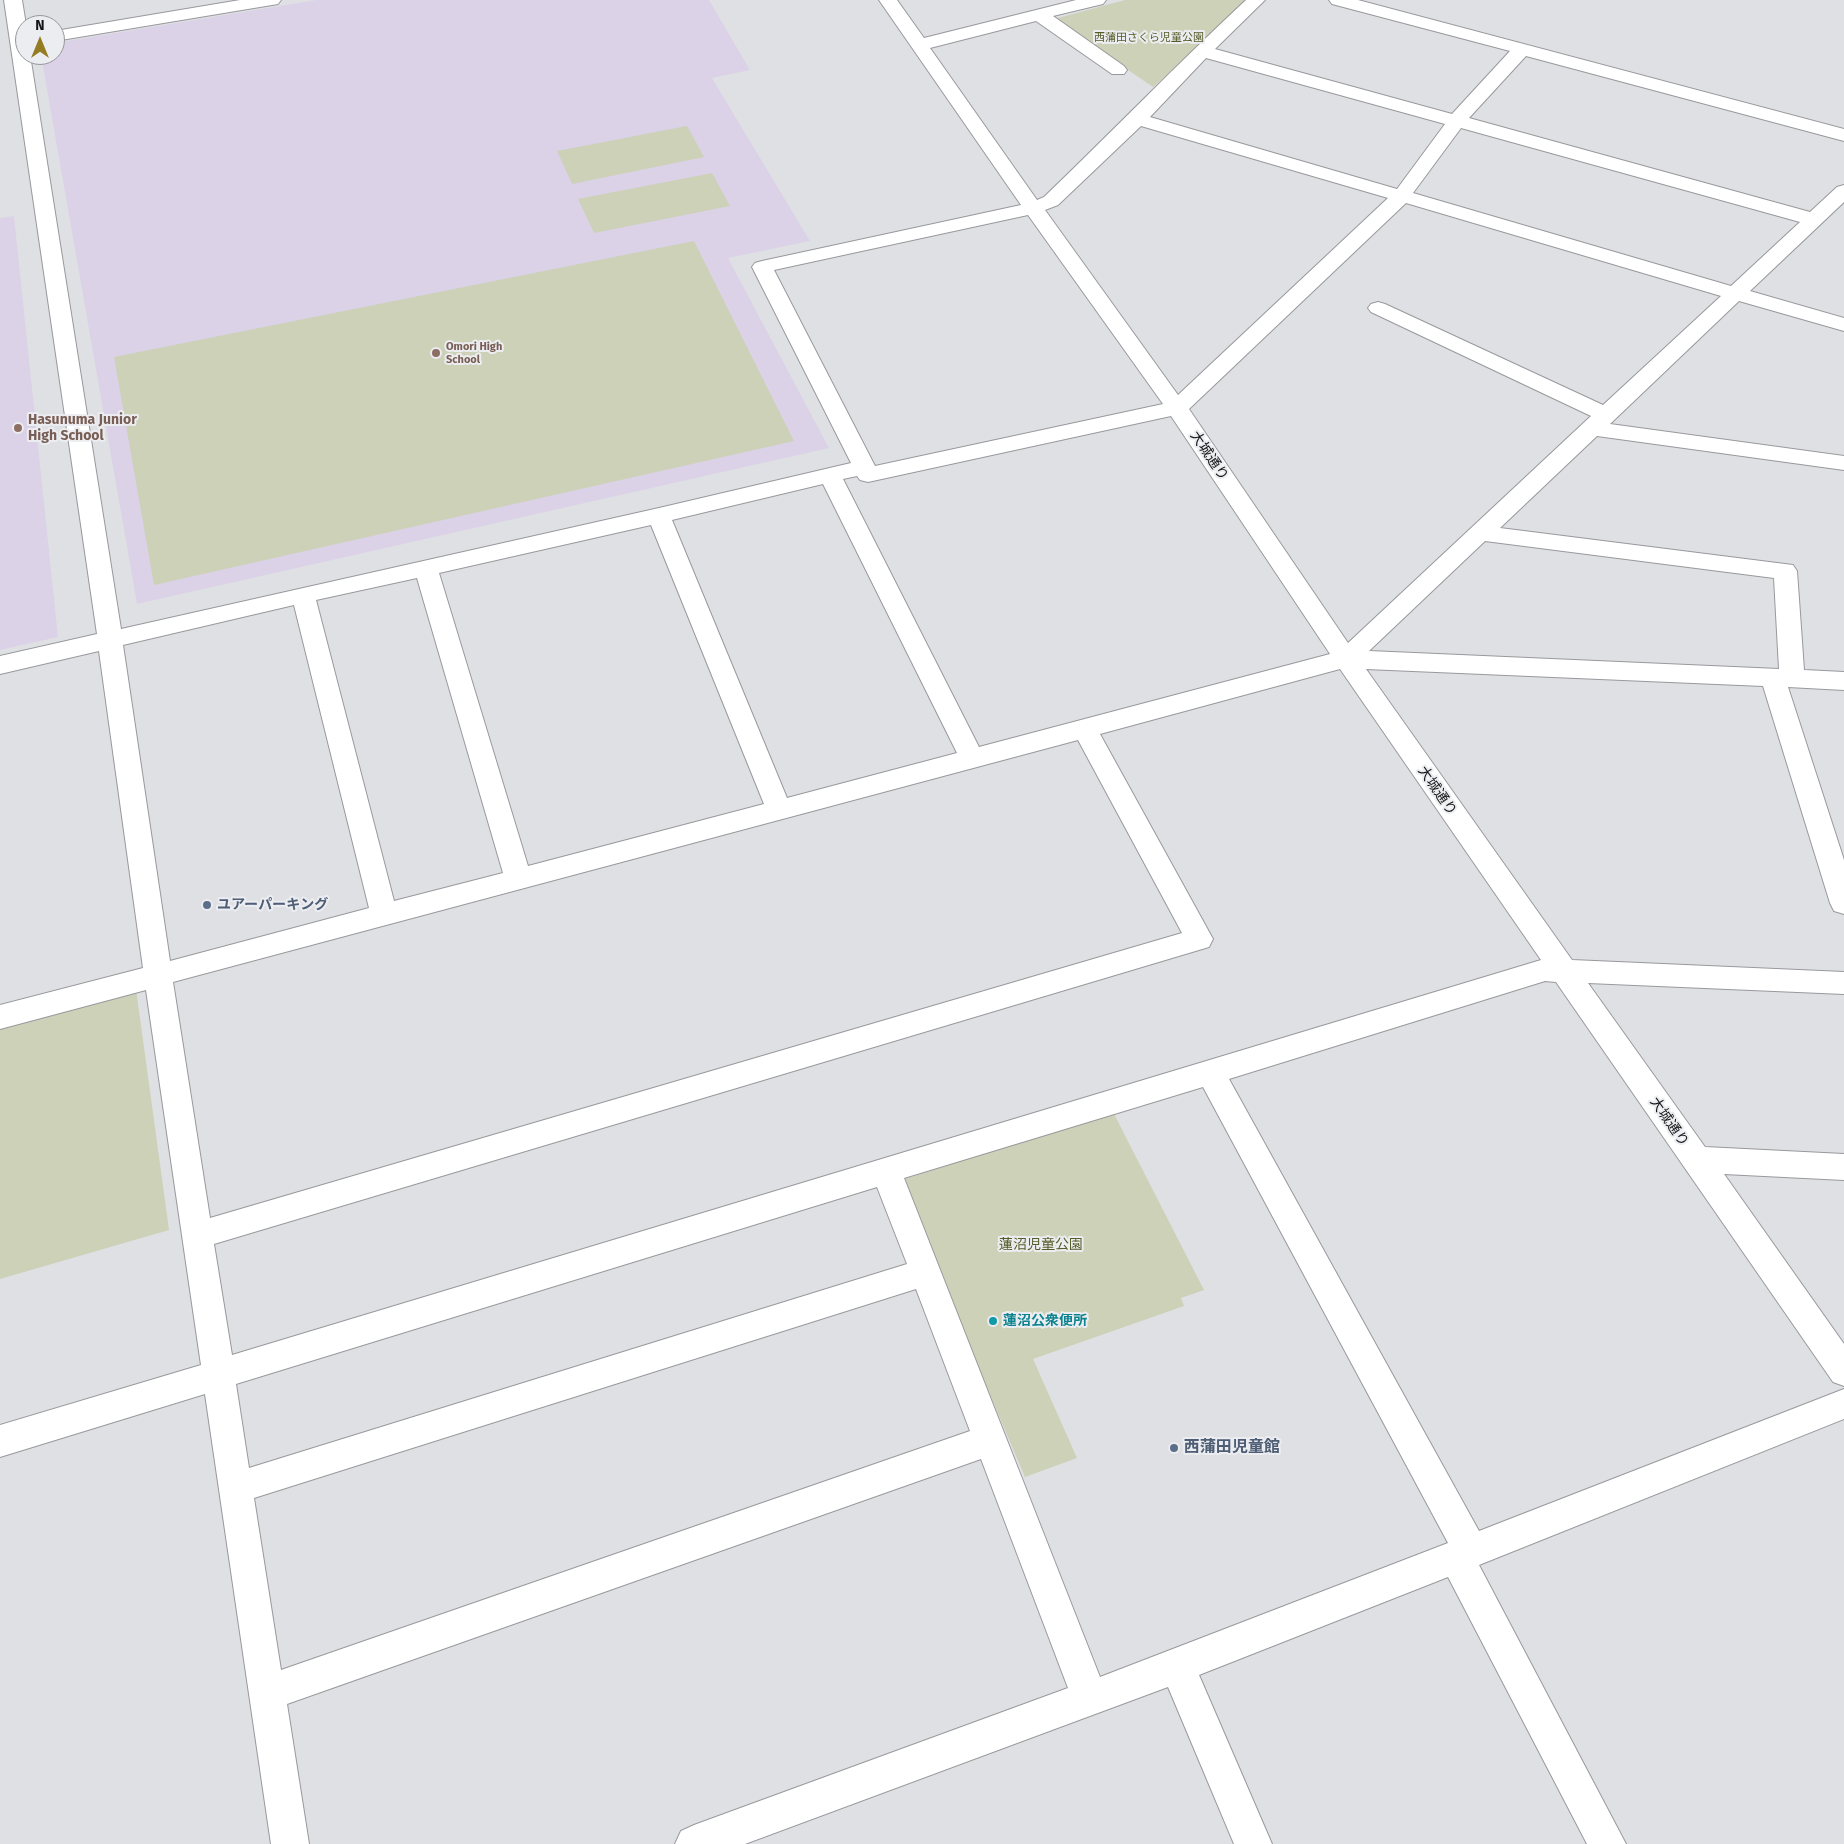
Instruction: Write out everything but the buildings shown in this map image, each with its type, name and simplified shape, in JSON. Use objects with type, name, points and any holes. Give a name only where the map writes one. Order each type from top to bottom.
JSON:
[{"type":"street","points":[[14,0],[15,42]]},
{"type":"street","points":[[161,0],[165,18]]},
{"type":"street","points":[[65,34],[272,0]]},
{"type":"street","name":"大城通り","points":[[888,0],[1033,208],[1177,408],[1346,659],[1561,970],[1844,1371]]},
{"type":"street","points":[[919,45],[1097,0]]},
{"type":"street","points":[[1256,0],[1202,51],[1137,119],[1051,201],[1033,208],[762,267],[868,475],[1177,408],[1401,196],[1456,121],[1522,49]]},
{"type":"street","points":[[1338,0],[1844,135]]},
{"type":"street","points":[[1039,15],[1118,70]]},
{"type":"street","points":[[1202,51],[1813,219]]},
{"type":"street","points":[[19,65],[110,639],[158,975],[290,1844]]},
{"type":"street","points":[[1137,119],[1732,294],[1844,325]]},
{"type":"street","points":[[1346,659],[1732,294],[1844,191]]},
{"type":"street","points":[[1378,308],[1598,421],[1844,463]]},
{"type":"street","points":[[0,665],[302,595],[659,516],[864,467]]},
{"type":"street","points":[[830,475],[972,758]]},
{"type":"street","points":[[659,516],[779,809]]},
{"type":"street","points":[[1480,533],[1785,571],[1782,679],[1844,903]]},
{"type":"street","points":[[426,568],[518,879]]},
{"type":"street","points":[[302,595],[384,915]]},
{"type":"street","points":[[0,1017],[518,879],[620,860],[779,809],[1346,659],[1844,681]]},
{"type":"street","points":[[197,1235],[1199,939],[1084,728]]},
{"type":"street","points":[[0,1441],[1545,970],[1844,983]]},
{"type":"street","points":[[1210,1072],[1463,1554],[1608,1844]]},
{"type":"street","points":[[1696,1160],[1844,1167]]},
{"type":"street","points":[[886,1170],[1090,1698]]},
{"type":"street","points":[[236,1488],[925,1272]]},
{"type":"street","points":[[694,1844],[1177,1666],[1844,1404]]},
{"type":"street","points":[[267,1693],[990,1440]]},
{"type":"street","points":[[1177,1666],[1253,1844]]},
{"type":"shaded area","name":"Omori High School","points":[[316,0],[709,0],[750,70],[712,78],[810,241],[728,258],[829,448],[137,604],[43,65],[65,65],[65,41]]},
{"type":"shaded area","name":"Hasunuma Junior High School","points":[[14,216],[58,637],[0,650],[0,218]]},
{"type":"green space","name":"西蒲田さくら児童公園","points":[[1125,0],[1252,0],[1153,87],[1054,19]]},
{"type":"green space","points":[[687,126],[704,157],[572,184],[557,151]]},
{"type":"green space","points":[[712,173],[730,206],[594,233],[578,199]]},
{"type":"green space","points":[[694,241],[794,441],[154,585],[114,357]]},
{"type":"green space","points":[[136,989],[169,1230],[0,1279],[0,1025]]},
{"type":"green space","name":"蓮沼児童公園","points":[[1113,1112],[1204,1290],[1181,1298],[1184,1306],[1033,1359],[1077,1458],[1025,1477],[899,1181]]},
{"type":"place","name":"Omori High School","points":[[436,353]]},
{"type":"place","name":"Hasunuma Junior High School","points":[[18,428]]},
{"type":"place","name":"ユアーパーキング","points":[[207,905]]},
{"type":"place","name":"蓮沼公衆便所","points":[[993,1321]]},
{"type":"place","name":"西蒲田児童館","points":[[1174,1448]]}]
